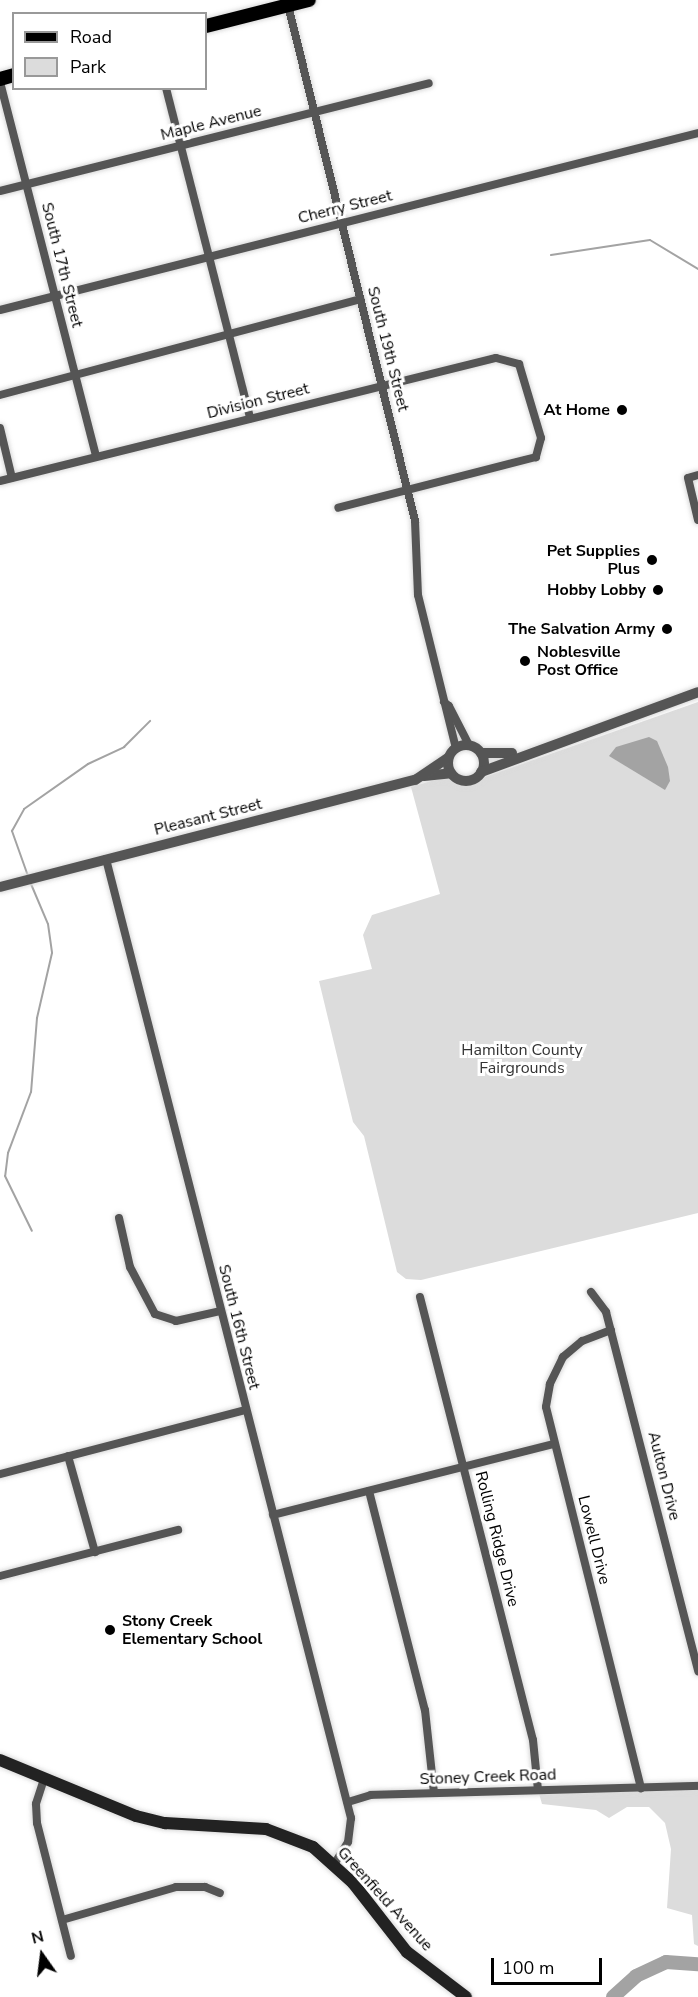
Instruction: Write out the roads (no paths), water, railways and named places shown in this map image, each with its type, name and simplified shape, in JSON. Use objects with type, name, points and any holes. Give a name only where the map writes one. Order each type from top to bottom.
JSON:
[{"type":"main road","points":[[207,26],[309,0]]},
{"type":"main road","name":"Greenfield Avenue","points":[[0,1760],[155,1821],[266,1829],[313,1847],[334,1864],[400,1945],[466,1997]]},
{"type":"street","name":"South 19th Street","points":[[288,6],[408,490],[418,536],[418,595],[456,748]]},
{"type":"street","name":"South 17th Street","points":[[0,80],[96,456]]},
{"type":"street","name":"Maple Avenue","points":[[0,191],[429,83]]},
{"type":"street","points":[[167,90],[250,418]]},
{"type":"street","name":"Cherry Street","points":[[0,310],[698,133]]},
{"type":"street","points":[[0,395],[360,299]]},
{"type":"street","name":"Division Street","points":[[0,481],[501,357],[521,366],[541,438],[536,457],[408,490]]},
{"type":"street","points":[[0,428],[12,478]]},
{"type":"street","points":[[698,476],[688,478],[698,520]]},
{"type":"street","points":[[338,508],[408,490]]},
{"type":"street","points":[[546,746],[541,744],[498,756],[481,753],[469,745],[456,748],[448,758],[452,774],[466,780],[481,772],[543,750],[546,746],[698,692]]},
{"type":"street","name":"South 19th Street","points":[[444,702],[450,706],[469,745]]},
{"type":"street","points":[[481,753],[481,772]]},
{"type":"street","name":"Pleasant Street","points":[[424,776],[448,758]]},
{"type":"street","name":"Pleasant Street","points":[[0,887],[424,776],[452,774]]},
{"type":"street","name":"South 16th Street","points":[[106,859],[244,1410],[348,1802]]},
{"type":"street","points":[[119,1218],[130,1267],[155,1314],[176,1321],[220,1311]]},
{"type":"street","name":"Aulton Drive","points":[[591,1292],[606,1312],[698,1671]]},
{"type":"street","name":"Rolling Ridge Drive","points":[[420,1297],[533,1740],[538,1790]]},
{"type":"street","name":"Lowell Drive","points":[[611,1330],[582,1341],[556,1366],[546,1407],[641,1788]]},
{"type":"street","points":[[0,1474],[244,1410]]},
{"type":"street","points":[[273,1515],[554,1444]]},
{"type":"street","points":[[68,1456],[95,1552]]},
{"type":"street","points":[[369,1491],[425,1710],[434,1793]]},
{"type":"street","points":[[0,1576],[178,1530]]},
{"type":"street","points":[[44,1779],[36,1804],[37,1823],[71,1956]]},
{"type":"street","name":"Stoney Creek Road","points":[[348,1802],[371,1795],[698,1786]]},
{"type":"street","points":[[334,1864],[351,1834],[348,1802]]},
{"type":"street","points":[[62,1920],[176,1887],[205,1887],[220,1893]]},
{"type":"waterway","points":[[551,255],[650,240],[698,269]]},
{"type":"waterway","points":[[28,876],[12,831],[24,809],[88,764],[124,747],[150,721]]},
{"type":"waterway","points":[[31,884],[48,924],[52,953],[37,1018],[31,1092],[8,1153],[5,1176],[32,1231]]},
{"type":"waterway","points":[[613,1997],[636,1976],[666,1962],[698,1964]]},
{"type":"place","name":"At Home","points":[[622,410]]},
{"type":"place","name":"Pet Supplies Plus","points":[[652,560]]},
{"type":"place","name":"Hobby Lobby","points":[[658,590]]},
{"type":"place","name":"The Salvation Army","points":[[667,629]]},
{"type":"place","name":"Noblesville Post Office","points":[[525,661]]},
{"type":"place","name":"Stony Creek Elementary School","points":[[110,1630]]},
{"type":"park label","name":"Hamilton County Fairgrounds","points":[[522,1059]]}]
